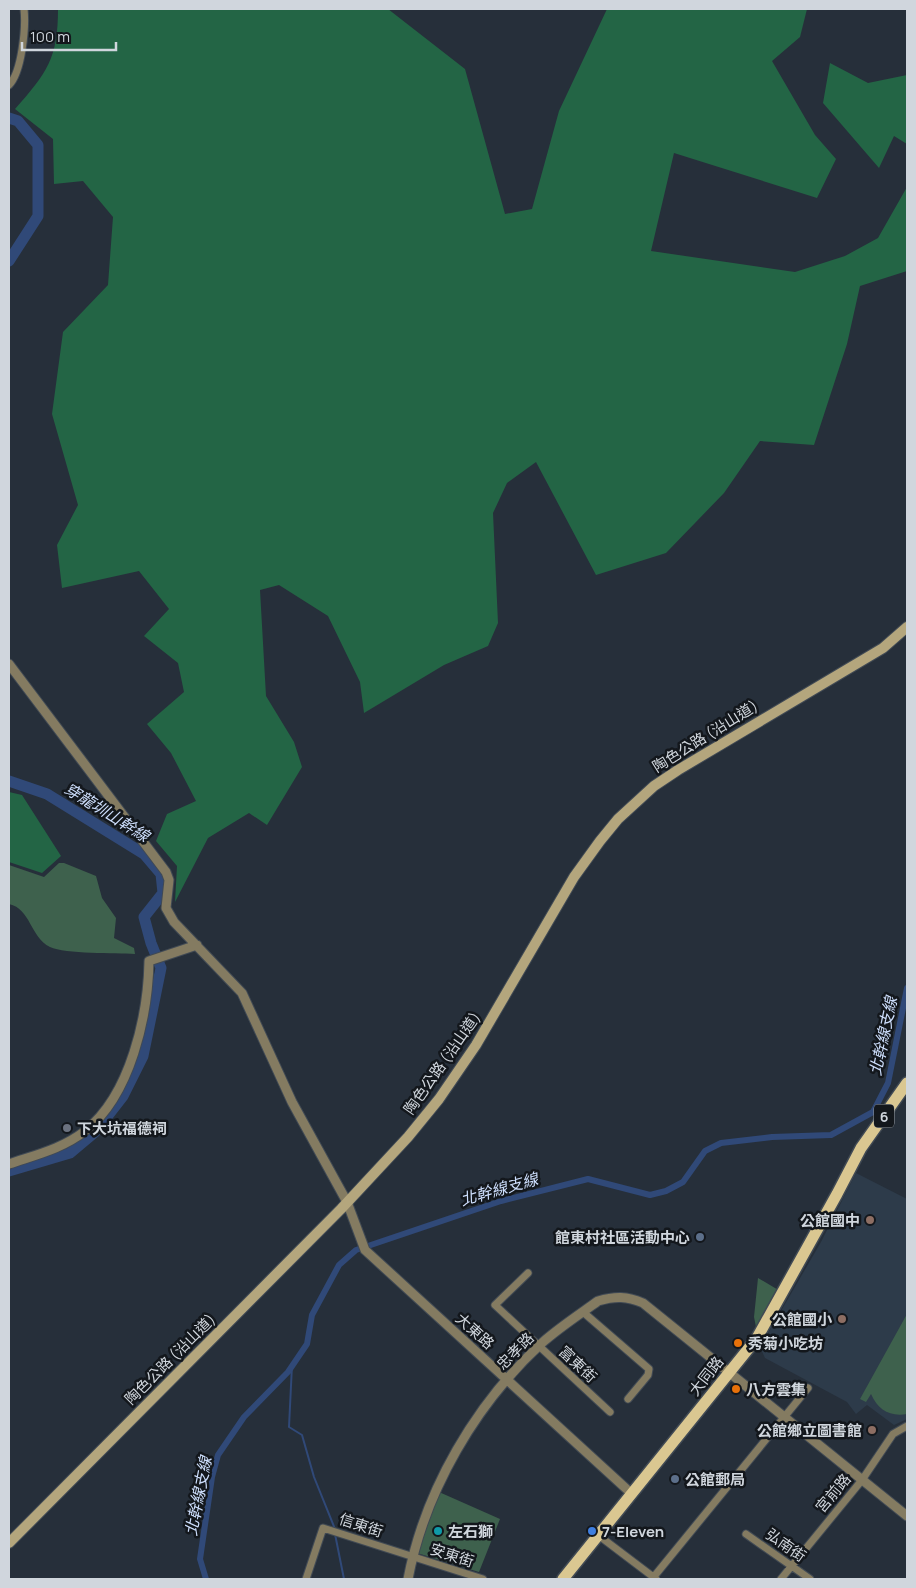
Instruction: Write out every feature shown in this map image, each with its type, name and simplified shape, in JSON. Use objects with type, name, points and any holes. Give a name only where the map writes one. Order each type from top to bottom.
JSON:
[{"type":"main road","name":"陶色公路 (沿山道)","points":[[9,1542],[347,1202],[408,1137],[439,1099],[476,1045],[574,877],[618,819],[654,786],[678,770],[883,648],[907,627]]},
{"type":"main road","name":"大同路","points":[[563,1579],[757,1338],[861,1148],[907,1083]]},
{"type":"street","points":[[9,85],[15,79],[20,66],[21,43],[26,26],[24,9]]},
{"type":"street","points":[[9,664],[166,872],[169,880],[166,908],[174,922],[242,993],[292,1102],[347,1202]]},
{"type":"street","points":[[9,1164],[48,1153],[86,1131],[107,1106],[129,1070],[148,986],[148,961],[167,953],[197,945]]},
{"type":"street","name":"大東路","points":[[347,1202],[366,1250],[632,1494]]},
{"type":"street","name":"富東街","points":[[528,1273],[495,1306],[610,1412]]},
{"type":"street","name":"忠孝路","points":[[408,1579],[412,1557],[442,1480],[478,1416],[507,1378],[539,1346],[598,1301],[609,1298],[632,1298],[643,1303],[907,1516]]},
{"type":"street","points":[[583,1312],[649,1370],[648,1375],[628,1399]]},
{"type":"street","points":[[598,1535],[654,1579],[808,1388]]},
{"type":"street","name":"宮前路","points":[[781,1579],[862,1480],[893,1434],[907,1426]]},
{"type":"street","name":"信東街","points":[[306,1579],[323,1528],[412,1557]]},
{"type":"street","name":"弘南街","points":[[746,1534],[793,1565],[810,1579]]},
{"type":"street","name":"安東街","points":[[412,1557],[482,1579]]},
{"type":"shaded area","name":"公館國小","points":[[856,1173],[907,1199],[907,1419],[894,1425],[867,1405],[856,1414],[847,1402],[765,1358],[760,1347],[821,1242]]},
{"type":"green space","points":[[58,9],[388,9],[465,69],[505,214],[532,209],[559,111],[607,9],[807,9],[800,37],[772,61],[815,135],[836,159],[817,198],[674,153],[651,251],[795,272],[845,256],[878,238],[907,187],[907,271],[860,286],[847,344],[814,445],[760,441],[724,493],[666,553],[596,575],[536,462],[507,483],[493,513],[498,623],[488,646],[444,665],[364,713],[360,682],[328,616],[279,585],[260,590],[266,696],[294,742],[302,767],[267,825],[249,813],[208,838],[175,902],[177,866],[156,841],[167,814],[196,801],[171,753],[147,724],[184,692],[178,663],[144,636],[169,609],[139,571],[62,588],[57,545],[78,505],[52,414],[63,332],[108,285],[113,217],[83,181],[54,184],[53,139],[15,109],[43,74],[53,53],[56,40]]},
{"type":"green space","points":[[830,63],[868,83],[907,75],[907,144],[894,136],[879,168],[823,103]]},
{"type":"green space","points":[[9,792],[22,795],[61,856],[42,873],[9,862]]},
{"type":"green space","points":[[59,863],[64,863],[96,876],[102,898],[116,918],[114,938],[134,948],[135,954],[78,952],[50,947],[38,937],[22,911],[9,904],[9,865],[44,877]]},
{"type":"green space","points":[[758,1278],[780,1291],[756,1327],[754,1317]]},
{"type":"green space","points":[[907,1314],[907,1414],[901,1415],[885,1411],[877,1404],[871,1394],[866,1402],[860,1399]]},
{"type":"green space","points":[[439,1492],[500,1519],[479,1572],[417,1553]]},
{"type":"waterway","name":"穿龍圳山幹線","points":[[9,118],[18,121],[38,145],[38,216],[9,261]]},
{"type":"waterway","name":"穿龍圳山幹線","points":[[9,781],[47,794],[144,854],[161,874],[163,893],[144,917],[151,943],[161,968],[143,1056],[123,1096],[95,1132],[70,1153],[9,1171]]},
{"type":"waterway","name":"北幹線支線","points":[[206,1579],[200,1559],[212,1477],[218,1455],[244,1417],[288,1372],[307,1344],[312,1315],[339,1265],[356,1250],[501,1201],[588,1179],[650,1195],[666,1191],[683,1182],[705,1151],[721,1143],[772,1137],[831,1135],[873,1112],[888,1083],[907,988]]},
{"type":"waterway","points":[[292,1365],[289,1427],[302,1435],[314,1477],[335,1529]]},
{"type":"waterway","points":[[335,1534],[344,1579]]},
{"type":"place","name":"下大坑福德祠","points":[[67,1128]]},
{"type":"place","name":"公館國中","points":[[870,1220]]},
{"type":"place","name":"館東村社區活動中心","points":[[700,1237]]},
{"type":"place","name":"公館國小","points":[[842,1319]]},
{"type":"place","name":"秀菊小吃坊","points":[[738,1343]]},
{"type":"place","name":"八方雲集","points":[[736,1389]]},
{"type":"place","name":"公館鄉立圖書館","points":[[872,1430]]},
{"type":"place","name":"公館郵局","points":[[675,1479]]},
{"type":"place","name":"左石獅","points":[[438,1531]]},
{"type":"place","name":"7-Eleven","points":[[592,1531]]}]
